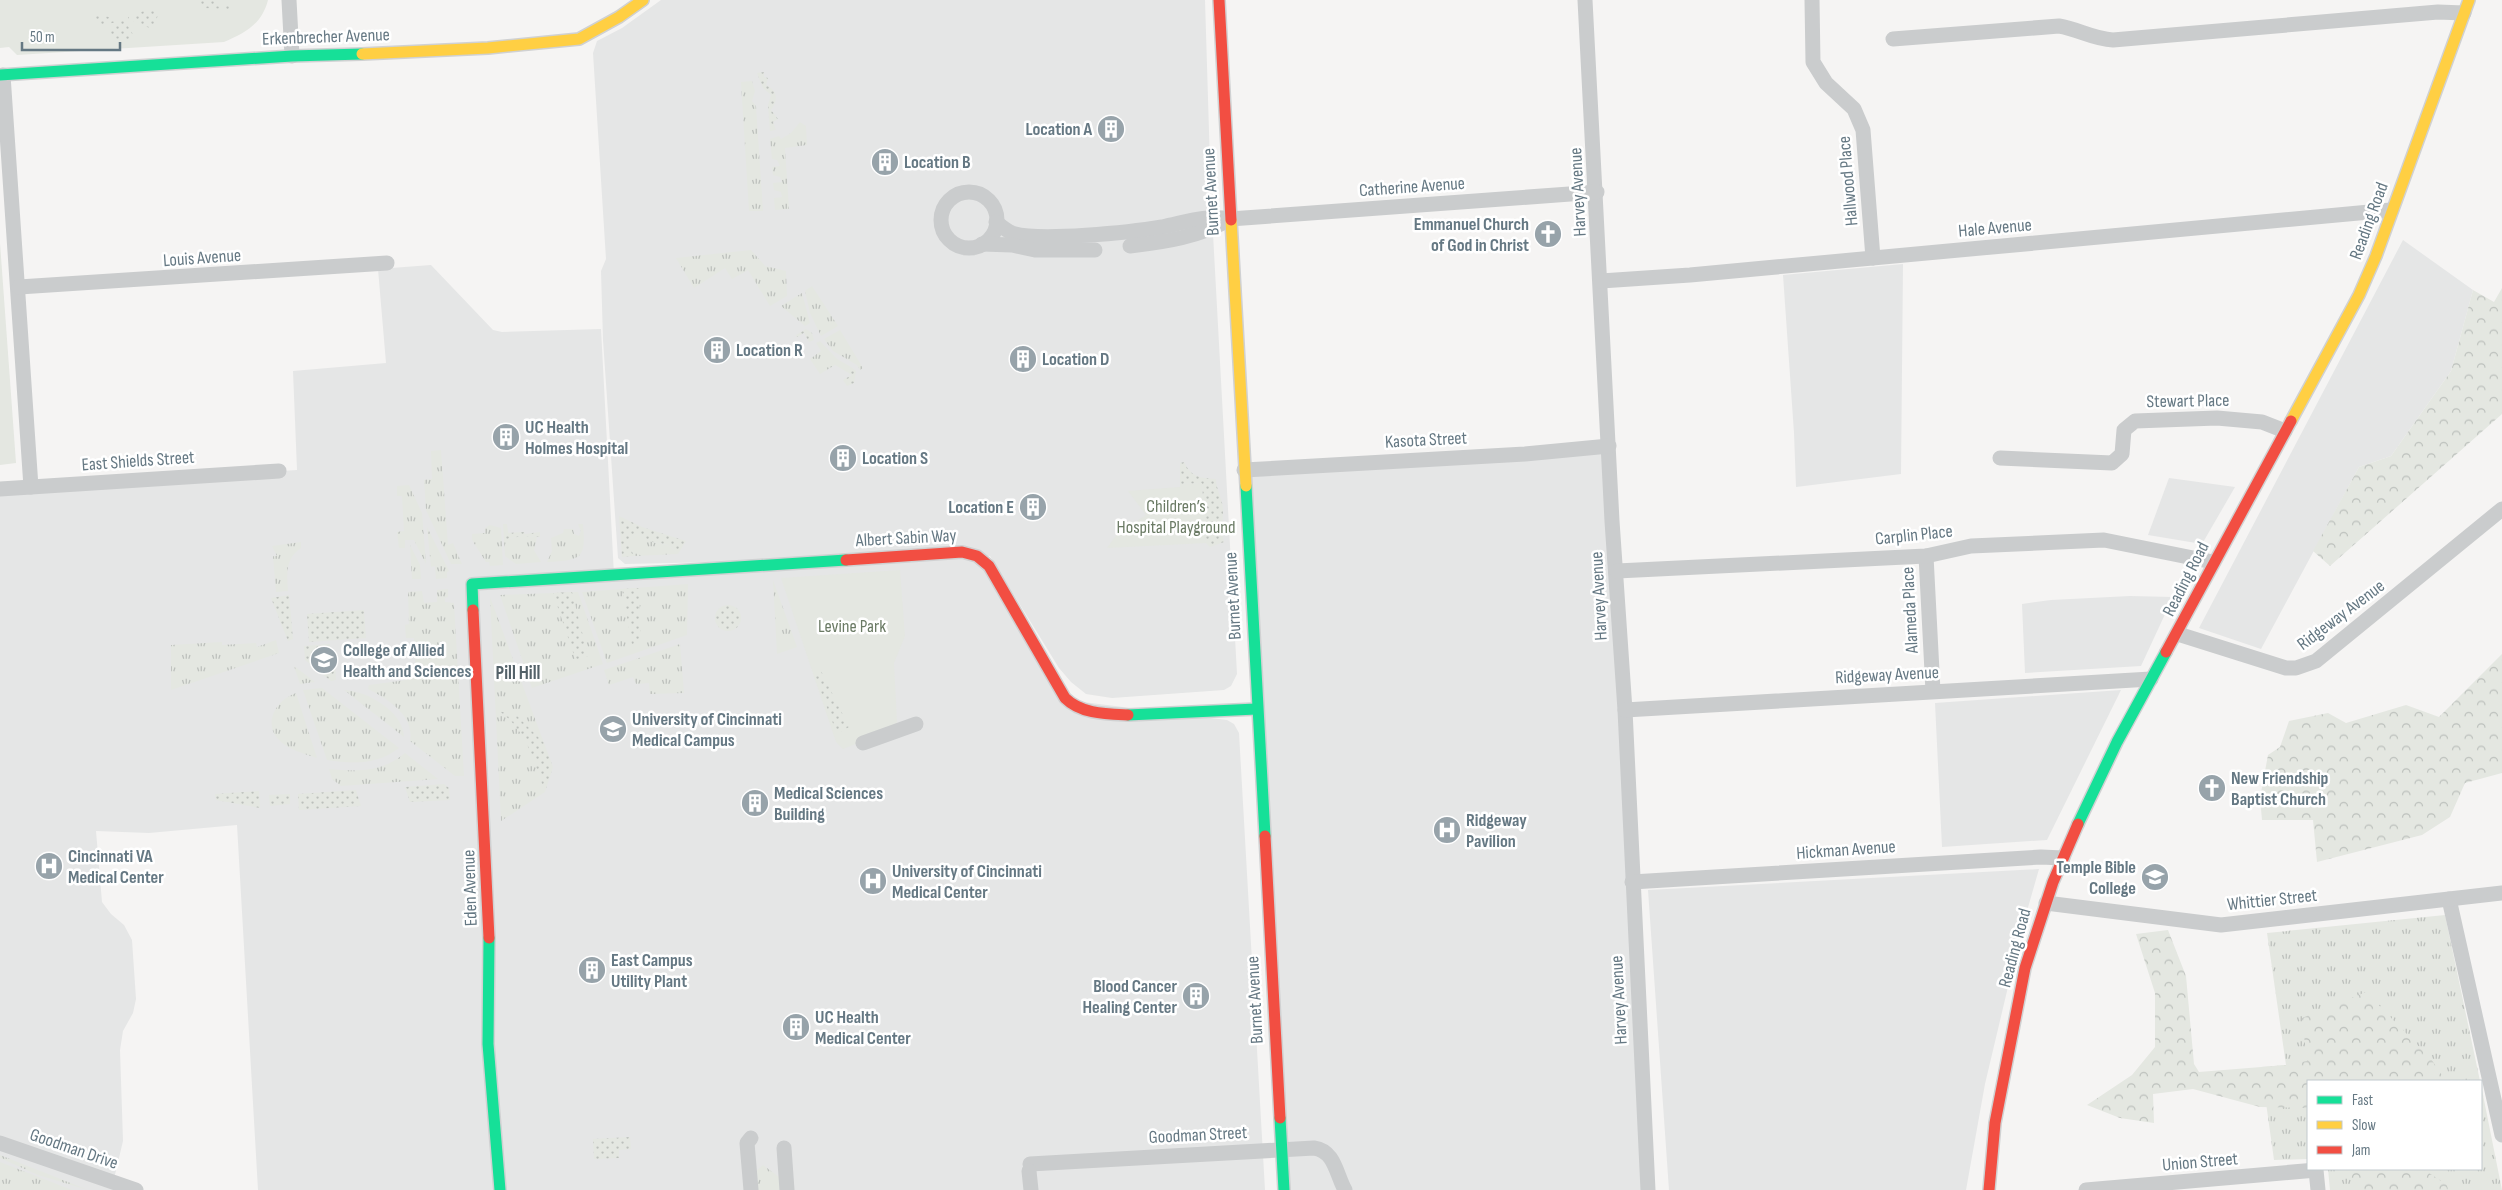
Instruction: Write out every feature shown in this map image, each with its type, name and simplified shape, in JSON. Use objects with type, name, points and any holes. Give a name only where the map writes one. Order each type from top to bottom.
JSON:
[{"type":"street","points":[[289,0],[292,56]]},
{"type":"street","name":"Erkenbrecher Avenue","points":[[2,75],[292,56],[406,54],[579,39],[619,17],[643,0]]},
{"type":"street","name":"Burnet Avenue","points":[[1219,0],[1256,709],[1284,1190]]},
{"type":"street","name":"Harvey Avenue","points":[[1585,0],[1625,710],[1648,1190]]},
{"type":"street","name":"Hallwood Place","points":[[1812,0],[1814,62],[1826,83],[1854,109],[1863,130],[1873,258]]},
{"type":"street","points":[[1893,39],[2059,26],[2072,28],[2100,39],[2113,40],[2438,12],[2466,7]]},
{"type":"street","name":"Reading Road","points":[[1989,1190],[1995,1123],[2025,968],[2063,858],[2097,781],[2151,679],[2178,634],[2213,562],[2359,295],[2376,256],[2466,7]]},
{"type":"street","points":[[2,75],[19,287],[31,488]]},
{"type":"street","name":"Catherine Avenue","points":[[996,222],[1012,233],[1043,236],[1146,229],[1210,216],[1230,219],[1597,192]]},
{"type":"street","points":[[982,244],[994,231],[996,222],[992,204],[977,193],[959,194],[945,205],[941,223],[949,239],[965,247],[982,244],[1012,245],[1035,250],[1095,250]]},
{"type":"street","name":"Hale Avenue","points":[[1601,281],[2392,210]]},
{"type":"street","name":"Catherine Avenue","points":[[1130,246],[1164,242],[1210,231],[1230,219]]},
{"type":"street","name":"Louis Avenue","points":[[19,287],[387,263]]},
{"type":"street","name":"Stewart Place","points":[[2000,458],[2112,464],[2122,454],[2124,430],[2135,421],[2202,418],[2244,420],[2262,422],[2285,432]]},
{"type":"street","name":"Kasota Street","points":[[1244,470],[1524,454],[1610,446]]},
{"type":"street","name":"East Shields Street","points":[[0,489],[280,471]]},
{"type":"street","name":"Ridgeway Avenue","points":[[2178,634],[2286,668],[2307,666],[2316,662],[2502,510]]},
{"type":"street","name":"Carplin Place","points":[[1617,572],[1926,556],[1971,546],[2104,540],[2213,562]]},
{"type":"street","name":"Albert Sabin Way","points":[[472,584],[962,552],[975,554],[984,559],[1059,691],[1076,707],[1106,714],[1256,709]]},
{"type":"street","name":"Alameda Place","points":[[1926,556],[1933,692]]},
{"type":"street","name":"Eden Avenue","points":[[472,584],[490,961],[488,1044],[500,1190]]},
{"type":"street","name":"Ridgeway Avenue","points":[[1625,710],[2151,679]]},
{"type":"street","points":[[863,743],[916,724]]},
{"type":"street","name":"Hickman Avenue","points":[[1632,882],[2041,857],[2063,858]]},
{"type":"street","name":"Whittier Street","points":[[2046,903],[2221,925],[2502,893]]},
{"type":"street","points":[[2449,899],[2502,1135]]},
{"type":"street","points":[[750,1190],[747,1143],[751,1138]]},
{"type":"street","name":"Goodman Drive","points":[[0,1143],[136,1190]]},
{"type":"street","points":[[784,1148],[787,1190]]},
{"type":"street","name":"Goodman Street","points":[[1031,1190],[1029,1168],[1140,1158],[1314,1148],[1327,1153],[1336,1167],[1344,1190]]},
{"type":"street","name":"Union Street","points":[[2086,1190],[2170,1186],[2316,1170],[2318,1190]]},
{"type":"shaded area","points":[[661,0],[1205,0],[1211,197],[1237,674],[1231,686],[1224,690],[1112,698],[1086,694],[1071,682],[1059,668],[990,556],[625,564],[618,558],[603,340],[601,271],[606,259],[593,53],[597,41],[622,28]]},
{"type":"shaded area","points":[[2403,240],[2473,290],[2451,371],[2391,456],[2359,467],[2261,649],[2199,628]]},
{"type":"shaded area","points":[[1903,264],[1901,474],[1796,487],[1783,275]]},
{"type":"shaded area","name":"University of Cincinnati Medical Campus","points":[[431,265],[493,330],[502,332],[601,329],[614,575],[975,554],[1067,700],[1227,720],[1234,724],[1239,733],[1265,1190],[258,1190],[237,825],[149,833],[96,831],[102,902],[111,914],[124,925],[132,940],[136,999],[133,1013],[123,1031],[120,1050],[123,1141],[113,1183],[136,1190],[0,1190],[0,489],[297,470],[293,371],[386,363],[378,269]]},
{"type":"shaded area","name":"Ridgeway Pavilion","points":[[1609,446],[1648,1190],[1284,1190],[1244,470]]},
{"type":"shaded area","points":[[2169,478],[2235,487],[2202,544],[2148,535]]},
{"type":"shaded area","points":[[2130,596],[2173,597],[2141,666],[2025,673],[2022,604],[2051,600]]},
{"type":"shaded area","points":[[2121,690],[2047,840],[1942,847],[1935,703]]},
{"type":"shaded area","points":[[2039,869],[2021,932],[1985,1084],[1966,1190],[1669,1190],[1648,890]]},
{"type":"green space","points":[[0,0],[268,0],[262,15],[252,27],[224,42],[17,55],[9,47],[0,48]]},
{"type":"green space","points":[[197,0],[218,0],[218,6],[229,6],[229,9],[203,8]]},
{"type":"green space","points":[[146,10],[160,11],[152,29],[128,19],[128,17]]},
{"type":"green space","points":[[94,13],[116,19],[116,22],[105,25],[94,23]]},
{"type":"green space","points":[[124,17],[133,35],[132,40],[110,38],[108,32]]},
{"type":"green space","points":[[764,72],[764,77],[768,78],[766,85],[775,92],[776,96],[771,110],[778,119],[773,122],[776,130],[770,131],[768,105],[771,95],[763,88],[757,73]]},
{"type":"green space","points":[[752,81],[755,91],[752,101],[756,106],[763,211],[749,211],[741,82]]},
{"type":"green space","points":[[800,122],[806,126],[807,145],[785,148],[789,209],[775,210],[774,198],[782,197],[781,192],[774,190],[773,183],[782,182],[780,177],[773,175],[772,167],[780,166],[777,160],[772,159],[770,139],[779,136],[781,139],[791,133]]},
{"type":"green space","points":[[0,243],[16,463],[0,465]]},
{"type":"green space","points":[[751,250],[765,266],[786,271],[787,296],[770,306],[748,270],[732,279],[725,268],[694,288],[676,258]]},
{"type":"green space","points":[[812,286],[838,326],[821,336],[810,313],[805,291]]},
{"type":"green space","points":[[2502,288],[2502,414],[2330,566],[2313,551],[2359,467],[2391,456],[2451,371],[2473,290],[2494,302]]},
{"type":"green space","points":[[802,293],[810,323],[805,326],[781,306]]},
{"type":"green space","points":[[806,329],[812,333],[814,340],[809,342],[804,333],[797,337],[796,335]]},
{"type":"green space","points":[[840,330],[863,368],[860,370],[857,365],[833,351],[824,339]]},
{"type":"green space","points":[[820,341],[837,359],[851,367],[847,372],[835,365],[820,374],[810,359],[821,351],[816,343]]},
{"type":"green space","points":[[851,367],[856,371],[854,383],[847,386],[843,380],[852,375],[847,372]]},
{"type":"green space","points":[[441,450],[448,545],[453,543],[462,564],[451,564],[426,510],[424,480],[432,479],[431,451]]},
{"type":"green space","points":[[1184,462],[1193,474],[1216,479],[1223,506],[1222,528],[1224,542],[1210,547],[1206,543],[1202,483],[1180,484],[1180,463]]},
{"type":"green space","name":"Children’s Hospital Playground","points":[[1202,483],[1206,543],[1107,548],[1118,533],[1146,515],[1128,491],[1180,487],[1180,484]]},
{"type":"green space","points":[[409,485],[422,513],[426,564],[414,540],[405,540],[405,548],[399,548],[397,532],[404,531],[402,496],[397,496],[397,486]]},
{"type":"green space","points":[[619,516],[642,527],[686,541],[678,554],[669,546],[652,542],[637,534],[627,541],[634,556],[622,557]]},
{"type":"green space","points":[[503,524],[507,524],[509,539],[522,536],[537,537],[534,550],[541,562],[516,564],[505,556]]},
{"type":"green space","points":[[578,524],[583,524],[584,536],[584,544],[579,555],[568,560],[547,562],[552,551],[551,538],[563,533],[564,529],[573,529],[574,534],[579,536],[581,531]]},
{"type":"green space","points":[[490,525],[501,528],[503,565],[490,566],[472,540],[472,534],[485,533],[485,528]]},
{"type":"green space","points":[[427,527],[449,571],[447,572],[447,578],[436,579],[435,566],[431,567]]},
{"type":"green space","points":[[508,531],[508,533],[524,532],[525,534],[540,532],[540,537],[522,536],[506,539],[505,533]]},
{"type":"green space","points":[[637,534],[652,542],[669,546],[678,554],[634,556],[627,541]]},
{"type":"green space","points":[[301,542],[301,548],[292,557],[288,567],[288,591],[276,592],[273,556],[277,556],[272,546]]},
{"type":"green space","points":[[410,545],[420,565],[421,579],[412,579]]},
{"type":"green space","name":"Levine Park","points":[[900,570],[905,636],[894,663],[897,722],[892,730],[843,749],[836,742],[781,578]]},
{"type":"green space","points":[[773,580],[797,647],[777,654]]},
{"type":"green space","points":[[688,584],[687,635],[607,663],[582,592]]},
{"type":"green space","points":[[639,588],[641,642],[632,645],[622,589]]},
{"type":"green space","points":[[448,589],[448,597],[445,598],[445,602],[454,603],[464,776],[455,776],[410,741],[410,732],[404,716],[391,703],[368,689],[369,685],[406,680],[406,677],[416,676],[414,638],[406,638],[405,625],[409,624],[408,592],[422,591],[424,603],[437,602],[437,590]]},
{"type":"green space","points":[[572,592],[588,656],[576,661],[553,593]]},
{"type":"green space","points":[[578,592],[603,664],[532,688],[500,595]]},
{"type":"green space","points":[[289,595],[293,639],[288,641],[271,598]]},
{"type":"green space","points":[[490,597],[544,743],[517,716],[500,712],[510,719],[524,738],[545,792],[501,821]]},
{"type":"green space","points":[[728,605],[737,609],[741,618],[737,627],[728,631],[719,627],[715,618],[719,609]]},
{"type":"green space","points":[[364,610],[366,638],[309,642],[307,614]]},
{"type":"green space","points":[[276,640],[279,653],[171,690],[171,645],[222,642],[222,645],[256,643],[257,647]]},
{"type":"green space","points":[[330,644],[331,664],[335,664],[336,680],[331,681],[305,660],[304,646]]},
{"type":"green space","points":[[680,644],[684,693],[650,694],[649,683],[636,684],[633,677],[609,685],[604,670]]},
{"type":"green space","points":[[2502,654],[2502,773],[2465,783],[2450,817],[2422,835],[2317,862],[2313,820],[2262,820],[2260,798],[2268,755],[2280,747],[2289,721],[2328,713],[2346,723],[2406,705],[2439,717]]},
{"type":"green space","points":[[294,666],[315,682],[300,684]]},
{"type":"green space","points":[[821,671],[849,727],[837,734],[815,676]]},
{"type":"green space","points":[[322,688],[399,748],[382,758],[364,762],[327,760],[303,690]]},
{"type":"green space","points":[[344,690],[373,698],[391,711],[402,728],[404,737]]},
{"type":"green space","points":[[296,693],[317,758],[298,752],[285,745],[275,735],[272,728],[272,720],[277,707],[282,701]]},
{"type":"green space","points":[[499,711],[517,716],[544,743],[553,767],[545,792],[523,737],[509,719]]},
{"type":"green space","points":[[405,753],[438,779],[341,786],[332,779],[329,769],[360,770],[379,767],[388,764]]},
{"type":"green space","points":[[444,784],[449,788],[450,800],[410,802],[405,787]]},
{"type":"green space","points":[[356,790],[361,806],[299,810],[298,794]]},
{"type":"green space","points":[[259,791],[260,808],[216,800],[215,794]]},
{"type":"green space","points":[[290,794],[290,804],[270,806],[269,795]]},
{"type":"green space","points":[[2445,915],[2480,1080],[2307,1080],[2307,1159],[2274,1160],[2261,1067],[2286,1065],[2267,933]]},
{"type":"green space","points":[[2168,930],[2186,976],[2194,1064],[2199,1072],[2286,1065],[2307,1061],[2302,1018],[2366,992],[2431,1059],[2445,1080],[2307,1080],[2307,1108],[2260,1107],[2193,1089],[2153,1094],[2154,1123],[2120,1118],[2087,1105],[2132,1075],[2155,1047],[2155,993],[2136,934]]},
{"type":"green space","points":[[2482,1090],[2502,1190],[2330,1190],[2328,1170],[2482,1170]]},
{"type":"green space","points":[[630,1137],[631,1149],[619,1150],[619,1158],[594,1159],[593,1139]]},
{"type":"green space","points":[[0,1155],[88,1190],[38,1175],[0,1158]]},
{"type":"green space","points":[[0,1162],[72,1190],[0,1190]]},
{"type":"green space","points":[[763,1165],[779,1177],[783,1190],[758,1190],[757,1170]]},
{"type":"green space","points":[[2349,1170],[2424,1170],[2447,1185],[2448,1190],[2354,1190]]},
{"type":"traffic: fast","points":[[0,75],[292,56],[362,54]]},
{"type":"traffic: fast","points":[[1246,486],[1265,836]]},
{"type":"traffic: fast","points":[[473,610],[472,584],[846,560]]},
{"type":"traffic: fast","points":[[2078,824],[2117,742],[2166,652]]},
{"type":"traffic: fast","points":[[1128,715],[1256,709]]},
{"type":"traffic: fast","points":[[489,938],[488,1044],[500,1190]]},
{"type":"traffic: fast","points":[[1280,1118],[1284,1190]]},
{"type":"traffic: slow","points":[[362,54],[488,48],[579,39],[619,17],[643,0]]},
{"type":"traffic: slow","points":[[2291,421],[2359,295],[2376,256],[2469,0]]},
{"type":"traffic: slow","points":[[1231,220],[1246,486]]},
{"type":"traffic: jam","points":[[1219,0],[1231,220]]},
{"type":"traffic: jam","points":[[2166,652],[2291,421]]},
{"type":"traffic: jam","points":[[846,560],[962,552],[977,556],[989,566],[1065,698],[1086,710],[1128,715]]},
{"type":"traffic: jam","points":[[473,610],[489,938]]},
{"type":"traffic: jam","points":[[1989,1190],[1995,1123],[2025,968],[2053,882],[2078,824]]},
{"type":"traffic: jam","points":[[1265,836],[1280,1118]]},
{"type":"place","name":"Location A","points":[[1111,129]]},
{"type":"place","name":"Location B","points":[[885,162]]},
{"type":"place","name":"Emmanuel Church of God in Christ","points":[[1548,234]]},
{"type":"place","name":"Location R","points":[[717,350]]},
{"type":"place","name":"Location D","points":[[1023,359]]},
{"type":"place","name":"UC Health Holmes Hospital","points":[[506,437]]},
{"type":"place","name":"Location S","points":[[843,458]]},
{"type":"place","name":"Location E","points":[[1033,507]]},
{"type":"place","name":"College of Allied Health and Sciences","points":[[324,660]]},
{"type":"place","name":"University of Cincinnati Medical Campus","points":[[613,729]]},
{"type":"place","name":"New Friendship Baptist Church","points":[[2212,788]]},
{"type":"place","name":"Medical Sciences Building","points":[[755,803]]},
{"type":"place","name":"Ridgeway Pavilion","points":[[1447,830]]},
{"type":"place","name":"Cincinnati VA Medical Center","points":[[49,866]]},
{"type":"place","name":"Temple Bible College","points":[[2155,877]]},
{"type":"place","name":"University of Cincinnati Medical Center","points":[[873,881]]},
{"type":"place","name":"East Campus Utility Plant","points":[[592,970]]},
{"type":"place","name":"Blood Cancer Healing Center","points":[[1196,996]]},
{"type":"place","name":"UC Health Medical Center","points":[[796,1027]]},
{"type":"district","name":"Pill Hill","points":[[518,673]]}]
